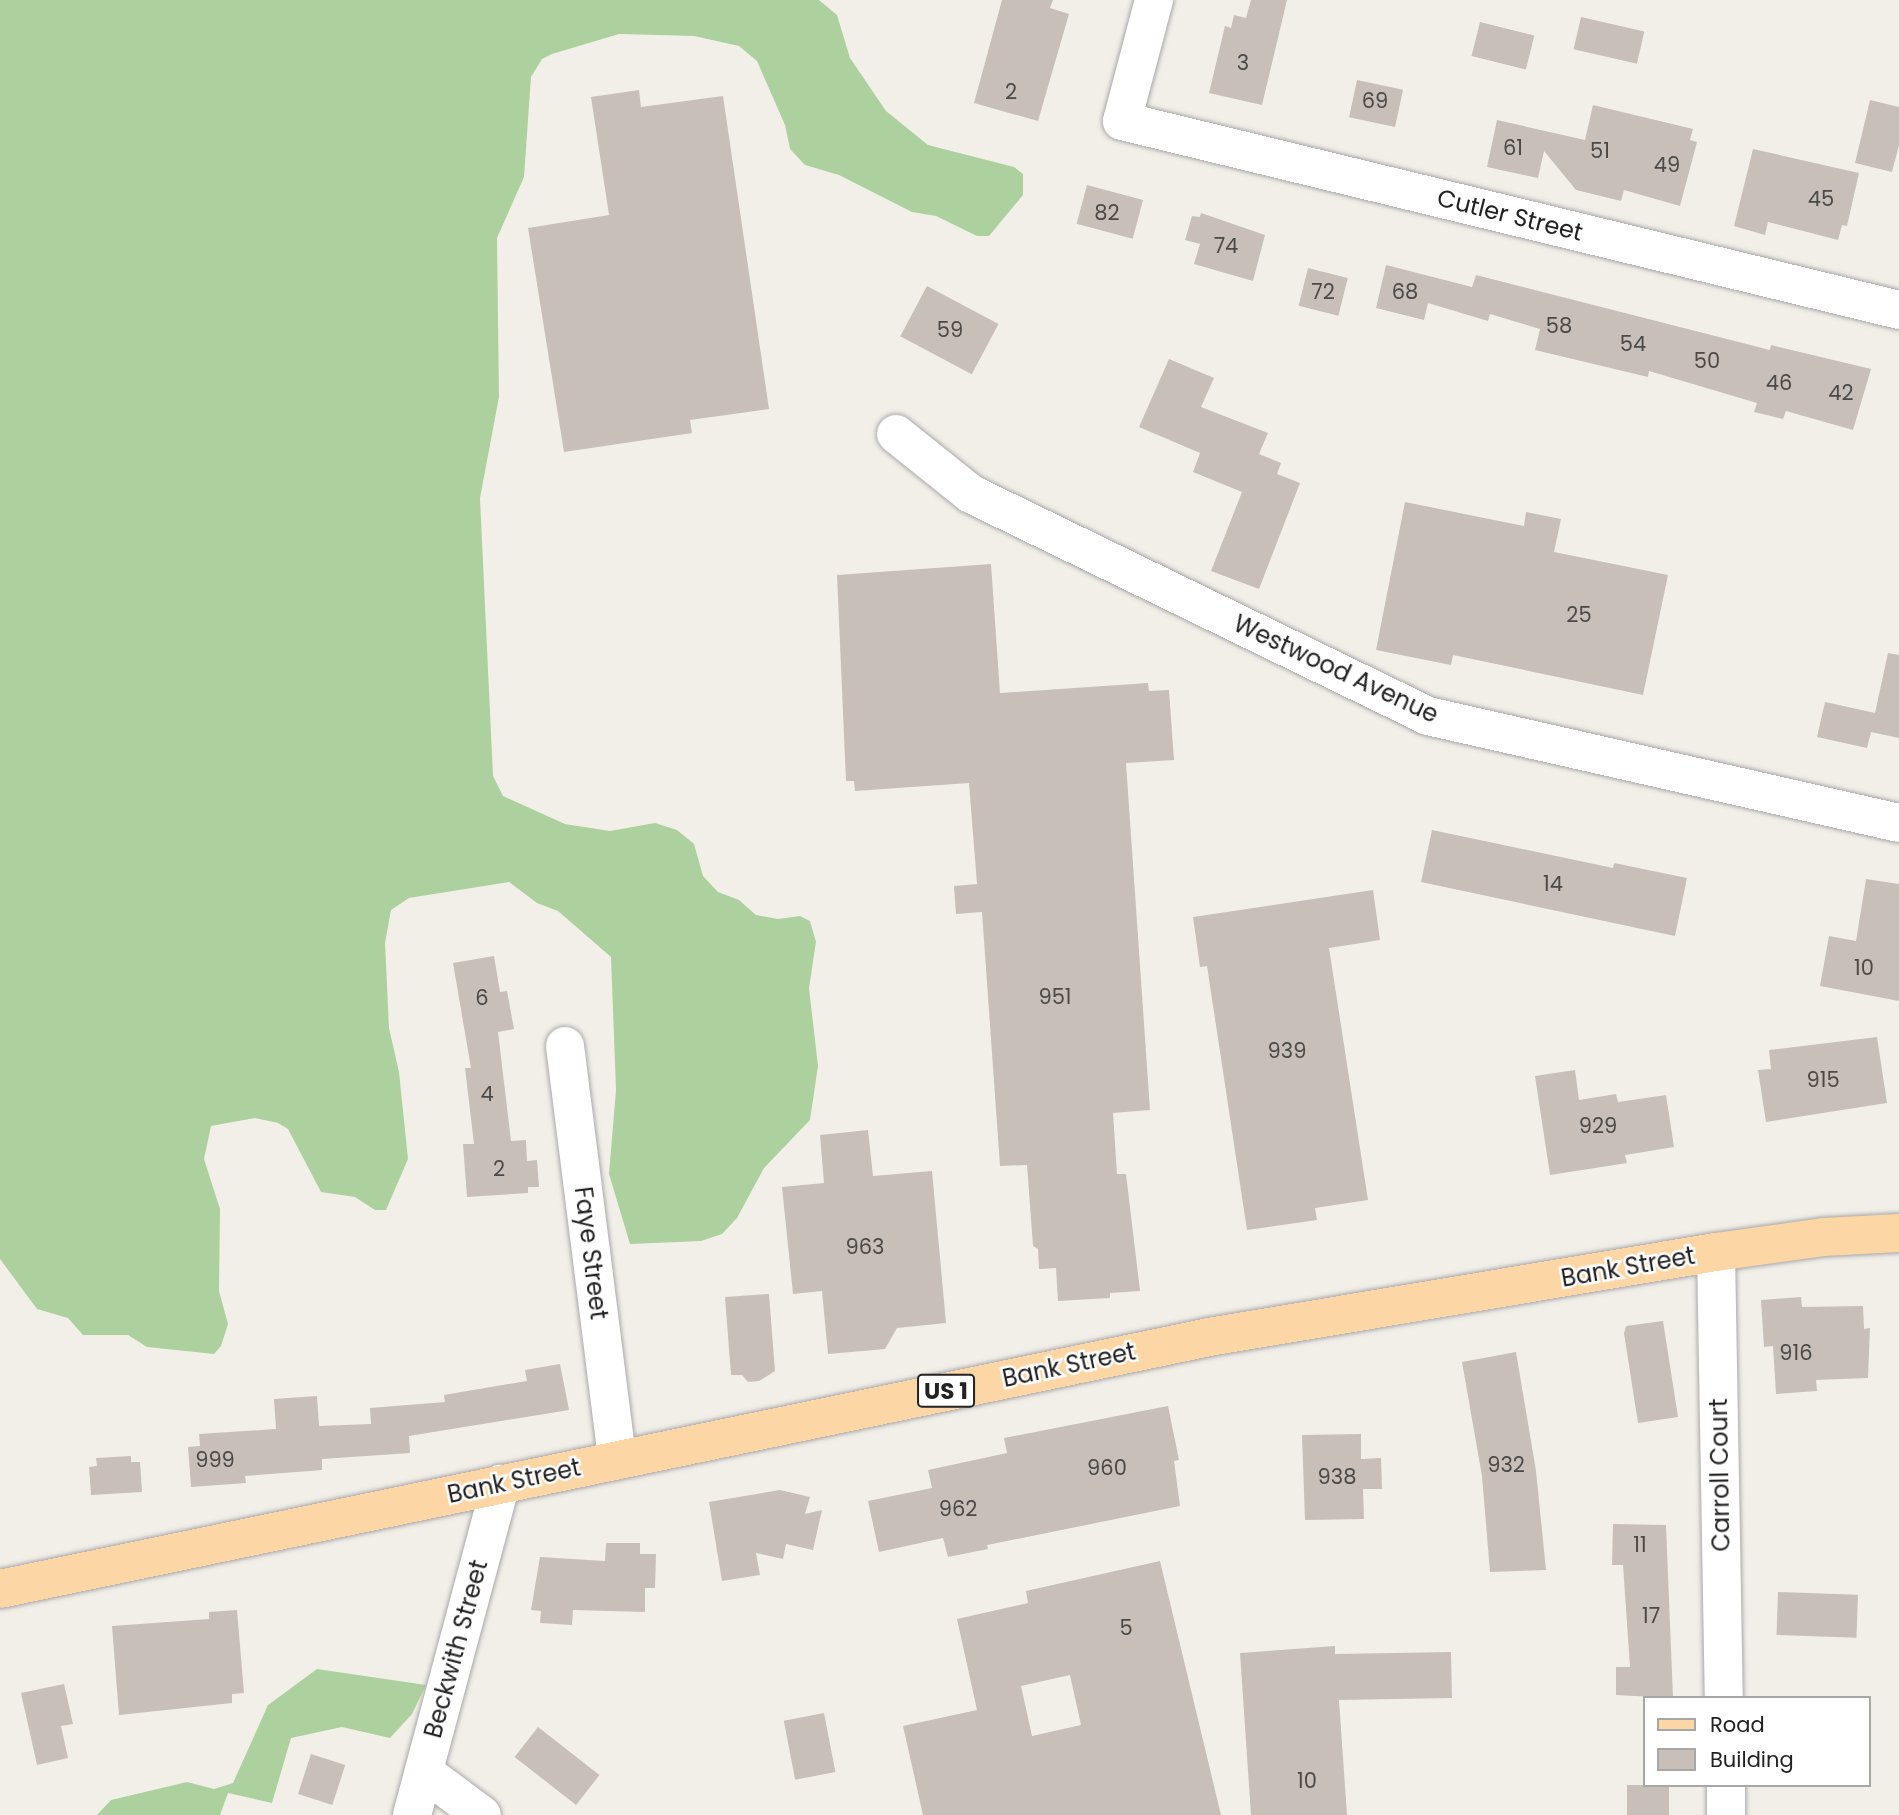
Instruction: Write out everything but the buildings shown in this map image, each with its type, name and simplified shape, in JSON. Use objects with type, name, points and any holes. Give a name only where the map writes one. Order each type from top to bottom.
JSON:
[{"type":"main road","name":"Bank Street","points":[[0,1589],[1209,1337],[1716,1252],[1824,1237],[1899,1233]]},
{"type":"street","name":"Cutler Street","points":[[1154,0],[1122,121],[1899,310]]},
{"type":"street","name":"Westwood Avenue","points":[[896,434],[971,494],[1428,716],[1899,823]]},
{"type":"street","name":"Faye Street","points":[[565,1045],[617,1460]]},
{"type":"street","name":"Carroll Court","points":[[1716,1252],[1724,1696]]},
{"type":"street","name":"Beckwith Street","points":[[412,1815],[501,1484]]},
{"type":"street","points":[[424,1772],[482,1815]]},
{"type":"street","points":[[1726,1787],[1726,1815]]},
{"type":"green space","points":[[0,0],[819,0],[837,15],[850,58],[886,111],[928,145],[1014,167],[1023,174],[1023,195],[989,236],[977,236],[936,216],[912,212],[839,175],[805,165],[790,149],[785,125],[757,61],[739,46],[694,36],[619,34],[552,54],[542,59],[531,77],[524,177],[497,238],[499,397],[480,498],[493,776],[503,796],[565,824],[610,831],[655,823],[677,830],[694,844],[703,876],[718,892],[739,900],[756,915],[778,919],[800,916],[810,921],[816,942],[809,988],[818,1066],[810,1120],[764,1168],[737,1218],[722,1234],[701,1241],[630,1244],[609,1174],[616,1090],[611,957],[558,911],[537,903],[509,882],[409,898],[391,910],[385,943],[389,1028],[399,1072],[408,1159],[386,1210],[375,1210],[355,1197],[321,1192],[288,1129],[278,1123],[255,1118],[211,1126],[204,1159],[220,1209],[219,1291],[228,1324],[221,1346],[214,1354],[147,1347],[128,1335],[83,1335],[68,1318],[37,1309],[0,1259]]},
{"type":"green space","points":[[317,1669],[426,1685],[412,1714],[390,1738],[342,1727],[291,1738],[272,1803],[228,1793],[220,1815],[97,1815],[111,1800],[187,1782],[214,1789],[233,1783],[268,1705]]}]
